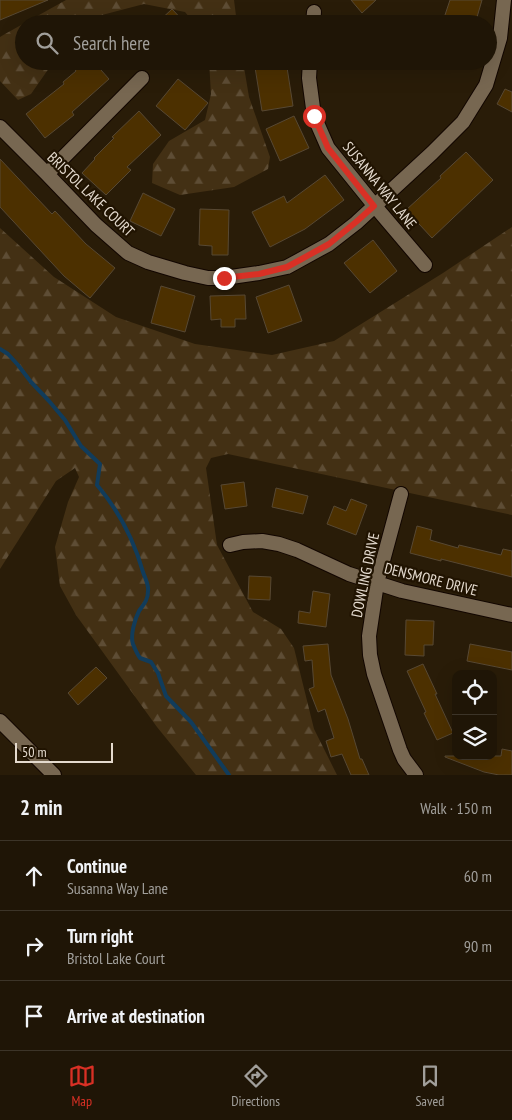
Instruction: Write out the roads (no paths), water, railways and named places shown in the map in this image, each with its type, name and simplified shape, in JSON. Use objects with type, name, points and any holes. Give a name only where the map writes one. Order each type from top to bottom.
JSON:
[{"type":"street","name":"BRISTOL LAKE COURT","points":[[497,48],[500,38],[504,0]]},
{"type":"street","name":"SUSANNA WAY LANE","points":[[309,70],[308,78],[314,116],[328,148],[374,206],[425,265]]},
{"type":"street","name":"BRISTOL LAKE COURT","points":[[0,127],[96,225],[128,253],[148,262],[208,278],[259,274],[287,267],[329,244],[356,222],[463,122],[486,85],[490,70]]},
{"type":"street","points":[[47,174],[142,78]]},
{"type":"street","name":"DOWLING DRIVE","points":[[401,494],[377,583],[369,636],[370,655],[374,674],[400,750],[416,775]]},
{"type":"street","name":"DENSMORE DRIVE","points":[[230,545],[262,541],[280,544],[349,574],[402,591],[512,616]]},
{"type":"street","points":[[0,722],[54,775]]},
{"type":"waterway","points":[[0,349],[8,354],[18,365],[65,420],[81,446],[100,464],[97,485],[125,526],[148,586],[148,594],[133,627],[132,640],[135,648],[140,658],[151,662],[158,673],[166,696],[191,722],[229,775]]}]
